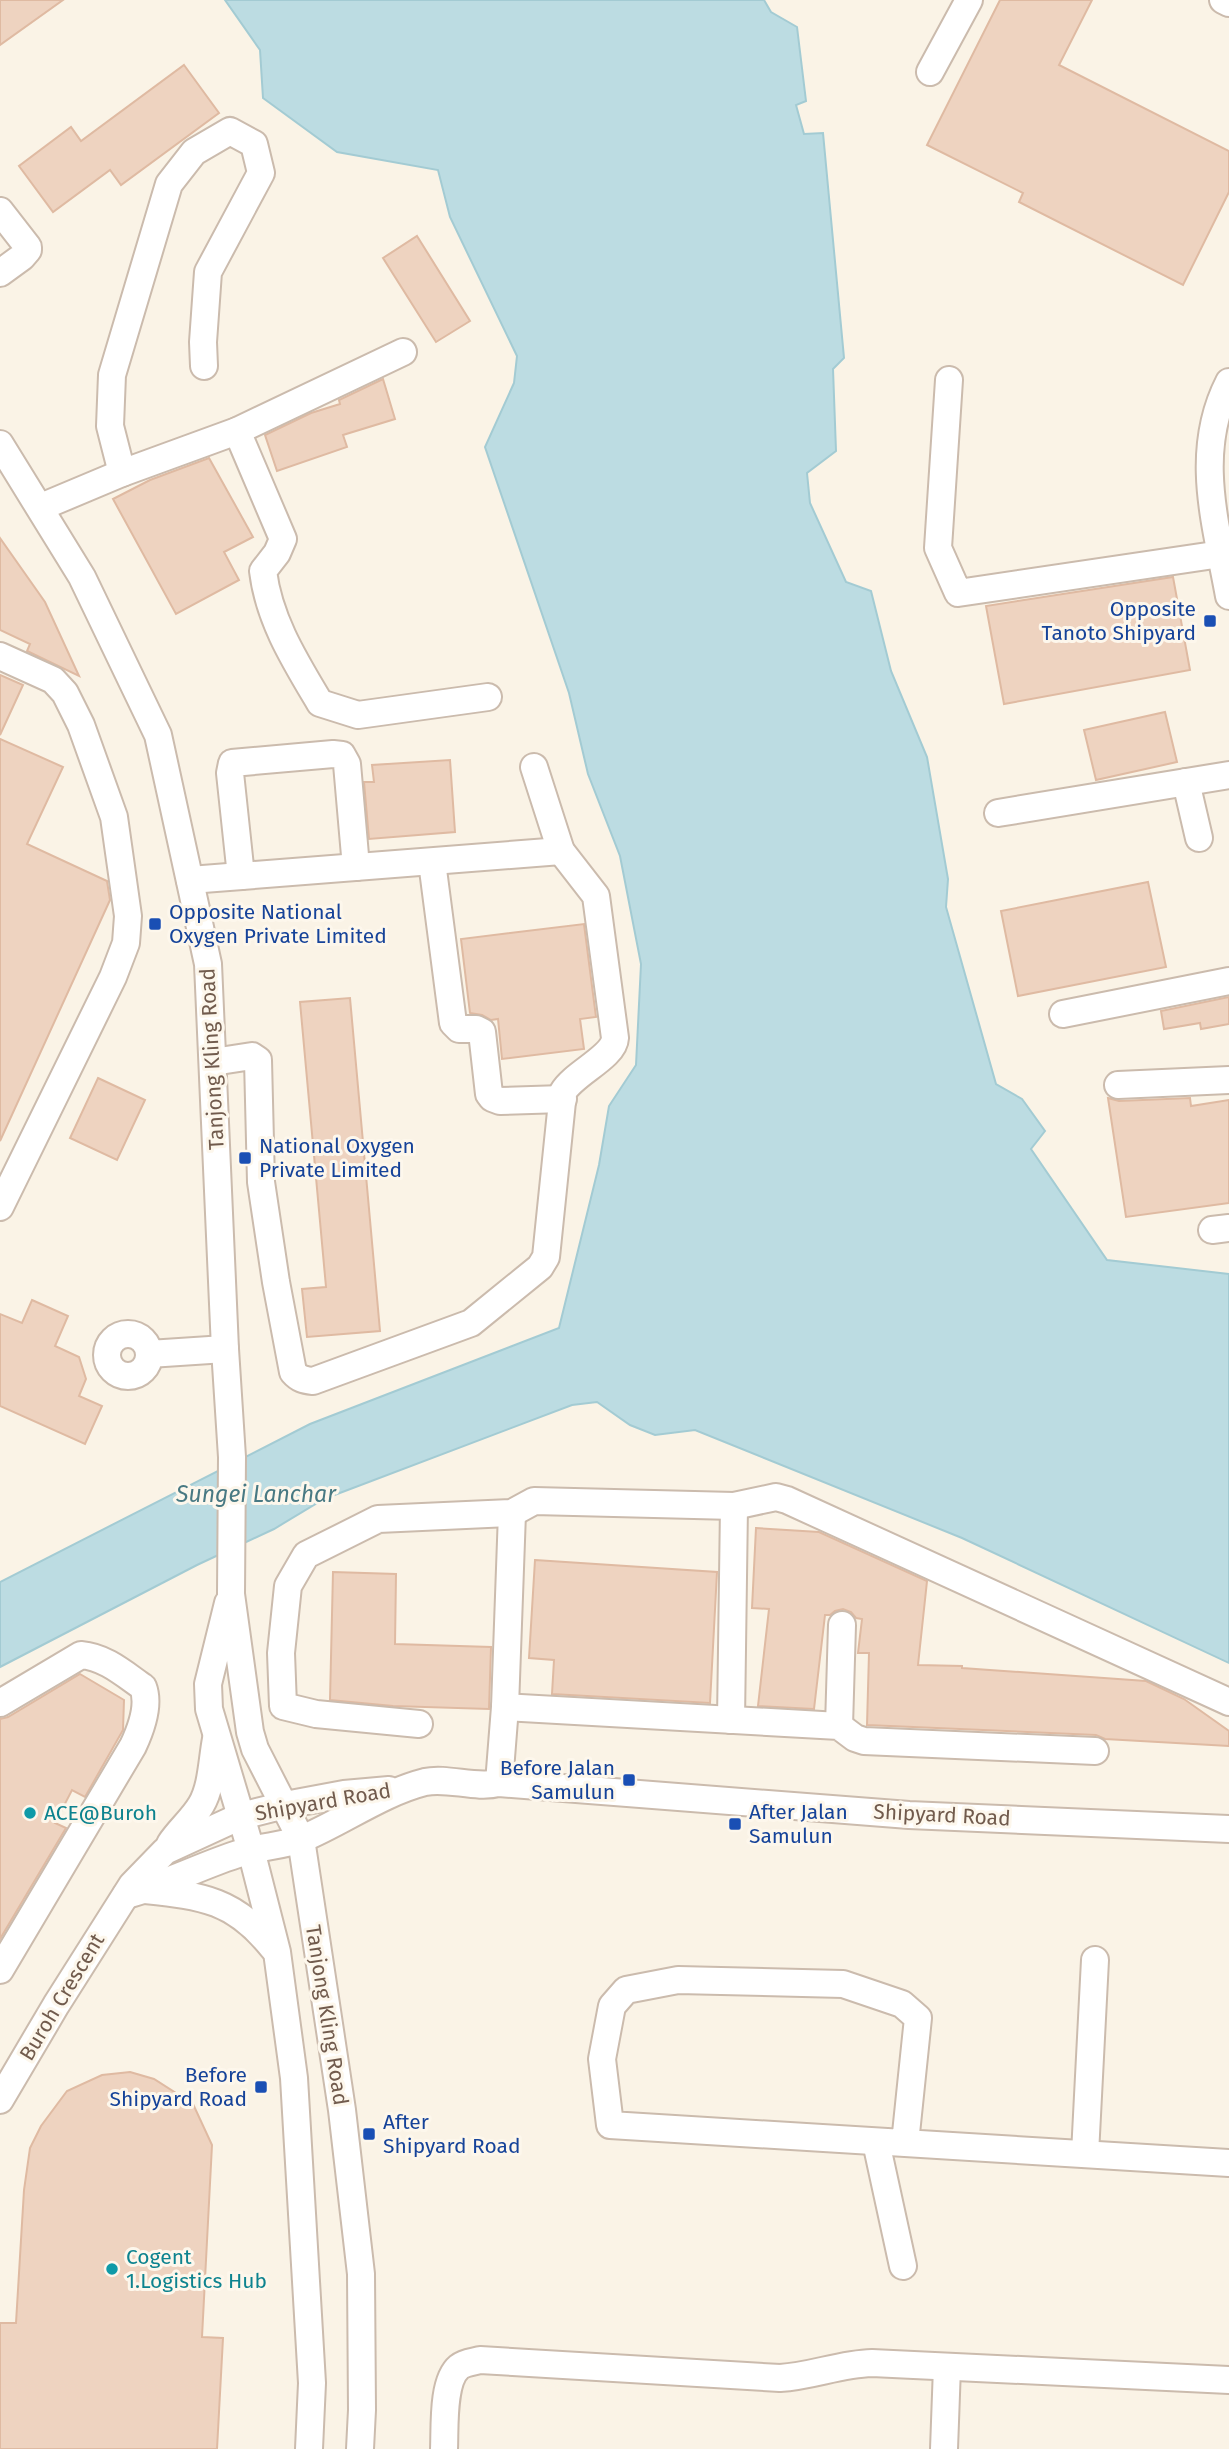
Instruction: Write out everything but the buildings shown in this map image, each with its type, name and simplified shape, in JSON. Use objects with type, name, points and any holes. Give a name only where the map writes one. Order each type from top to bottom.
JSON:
[{"type":"street","points":[[930,72],[969,0]]},
{"type":"street","points":[[1223,0],[1229,3]]},
{"type":"street","points":[[122,472],[110,426],[112,375],[169,184],[194,152],[230,131],[254,144],[261,173],[208,272],[204,366]]},
{"type":"street","points":[[0,211],[28,250],[23,257],[0,273]]},
{"type":"street","points":[[41,507],[122,472],[237,431],[403,352]]},
{"type":"street","points":[[949,380],[938,548],[958,593],[1221,554]]},
{"type":"street","points":[[1229,382],[1223,418],[1210,437],[1209,484],[1229,596]]},
{"type":"street","points":[[237,431],[282,539],[277,553],[263,571],[266,590],[286,645],[320,703],[358,715],[488,697]]},
{"type":"street","name":"Tanjong Kling Road","points":[[0,444],[82,577],[158,735],[208,964],[232,1457],[231,1594],[250,1732],[255,1749],[300,1839],[342,2110],[361,2274],[360,2449]]},
{"type":"street","points":[[0,656],[53,680],[65,693],[81,725],[114,817],[128,916],[126,943],[113,977],[0,1207]]},
{"type":"street","points":[[241,876],[229,769],[232,763],[333,754],[342,755],[347,764],[356,867]]},
{"type":"street","points":[[213,1062],[252,1056],[258,1060],[261,1182],[293,1373],[302,1380],[313,1381],[471,1323],[540,1267],[546,1256],[563,1092],[571,1079],[612,1049],[615,1038],[596,896],[562,851],[534,767]]},
{"type":"street","points":[[998,813],[1229,775]]},
{"type":"street","points":[[1186,782],[1199,838]]},
{"type":"street","points":[[190,880],[562,851]]},
{"type":"street","points":[[432,862],[453,1023],[459,1029],[482,1031],[489,1094],[500,1101],[563,1099]]},
{"type":"street","points":[[1063,1014],[1229,981]]},
{"type":"street","points":[[1118,1085],[1229,1080]]},
{"type":"street","points":[[149,1354],[225,1349]]},
{"type":"street","points":[[419,1724],[316,1714],[283,1706],[281,1653],[288,1586],[306,1555],[378,1519],[512,1513],[534,1501],[734,1506],[776,1497],[787,1500],[1229,1702]]},
{"type":"street","points":[[731,1720],[734,1506]]},
{"type":"street","points":[[499,1783],[505,1707],[512,1513]]},
{"type":"street","name":"Tanjong Kling Road","points":[[231,1594],[208,1684],[209,1709],[251,1850],[276,1952],[295,2091],[312,2384],[309,2449]]},
{"type":"street","points":[[839,1726],[842,1625]]},
{"type":"street","points":[[0,1703],[81,1655],[106,1661],[143,1687],[146,1701],[133,1746],[0,1970]]},
{"type":"street","points":[[505,1707],[839,1726],[864,1741],[1095,1751]]},
{"type":"street","points":[[165,1852],[178,1831],[190,1822],[204,1801],[217,1733]]},
{"type":"street","name":"Shipyard Road","points":[[251,1850],[300,1839],[405,1789],[429,1781],[487,1786],[499,1783],[909,1815],[1229,1829]]},
{"type":"street","name":"Shipyard Road","points":[[241,1816],[344,1794],[405,1789]]},
{"type":"street","name":"Buroh Crescent","points":[[0,2100],[56,2005],[135,1893],[132,1885],[165,1852],[241,1816]]},
{"type":"street","points":[[135,1893],[200,1866],[251,1850]]},
{"type":"street","name":"Tanjong Kling Road","points":[[135,1893],[198,1898],[227,1906],[249,1920],[276,1952]]},
{"type":"street","points":[[1085,2154],[1095,1960]]},
{"type":"street","points":[[905,2143],[918,2018],[902,2004],[844,1984],[678,1980],[626,1990],[612,2006],[602,2059],[610,2125],[1229,2163]]},
{"type":"street","points":[[876,2141],[903,2266]]},
{"type":"street","points":[[444,2449],[447,2392],[451,2379],[457,2368],[480,2360],[780,2378],[805,2377],[852,2364],[1229,2381]]},
{"type":"street","points":[[944,2449],[947,2367]]},
{"type":"water","name":"Sungei Lanchar","points":[[225,0],[764,0],[771,12],[797,27],[806,101],[796,105],[804,134],[823,133],[844,358],[833,369],[836,451],[807,473],[810,503],[846,582],[871,591],[891,671],[927,757],[948,879],[946,907],[996,1084],[1022,1099],[1045,1131],[1031,1149],[1107,1260],[1229,1274],[1229,1663],[962,1538],[695,1430],[655,1435],[630,1425],[597,1402],[572,1405],[324,1499],[274,1529],[197,1565],[0,1667],[0,1582],[310,1424],[559,1328],[599,1165],[609,1106],[636,1065],[641,964],[620,856],[588,774],[569,693],[485,447],[514,383],[517,356],[450,217],[438,170],[337,152],[263,98],[260,50]]},
{"type":"place","name":"Opposite Tanoto Shipyard","points":[[1210,621]]},
{"type":"place","name":"Opposite National Oxygen Private Limited","points":[[155,924]]},
{"type":"place","name":"National Oxygen Private Limited","points":[[245,1158]]},
{"type":"place","name":"Before Jalan Samulun","points":[[629,1780]]},
{"type":"place","name":"ACE@Buroh","points":[[30,1813]]},
{"type":"place","name":"After Jalan Samulun","points":[[735,1824]]},
{"type":"place","name":"Before Shipyard Road","points":[[261,2087]]},
{"type":"place","name":"After Shipyard Road","points":[[369,2134]]},
{"type":"place","name":"Cogent 1.Logistics Hub","points":[[112,2269]]}]
